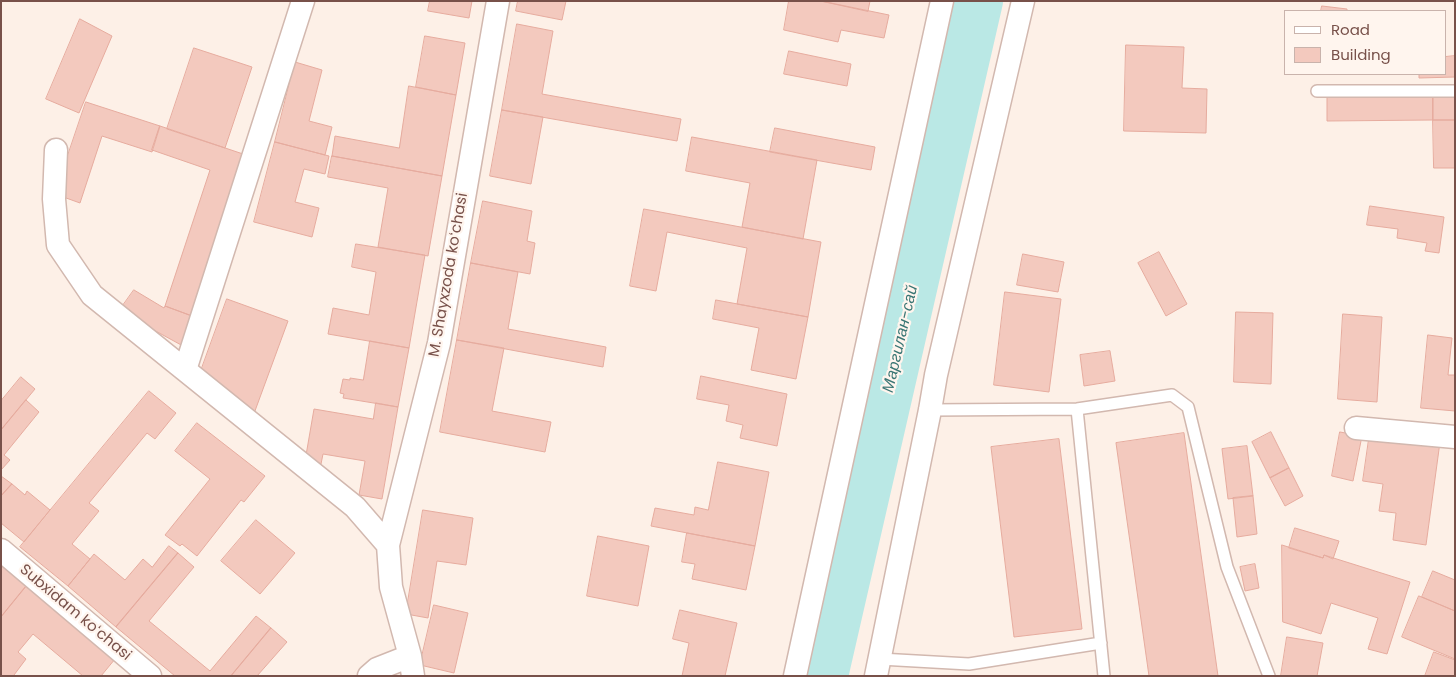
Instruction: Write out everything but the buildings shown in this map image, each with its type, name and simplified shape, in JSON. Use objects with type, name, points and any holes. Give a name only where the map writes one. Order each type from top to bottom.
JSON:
[{"type":"street","points":[[185,370],[304,1]]},
{"type":"street","name":"M. Shayxzoda koʻchasi","points":[[412,666],[391,587],[388,545],[439,343],[498,1]]},
{"type":"street","points":[[795,676],[942,1]]},
{"type":"street","points":[[878,667],[936,375],[1022,1]]},
{"type":"street","points":[[56,150],[54,199],[58,245],[92,295],[355,507],[388,545]]},
{"type":"street","points":[[1356,428],[1455,437]]},
{"type":"street","name":"Subxidam koʻchasi","points":[[1,550],[150,676]]},
{"type":"street","points":[[369,676],[377,669],[412,666]]},
{"type":"lane","points":[[1317,91],[1455,91]]},
{"type":"lane","points":[[930,410],[1077,409],[1172,395],[1188,407],[1227,567],[1269,676]]},
{"type":"lane","points":[[1077,409],[1104,676]]},
{"type":"lane","points":[[878,667],[969,664],[1100,643]]},
{"type":"waterway","name":"Маргилан-сай","points":[[824,676],[979,1]]}]
